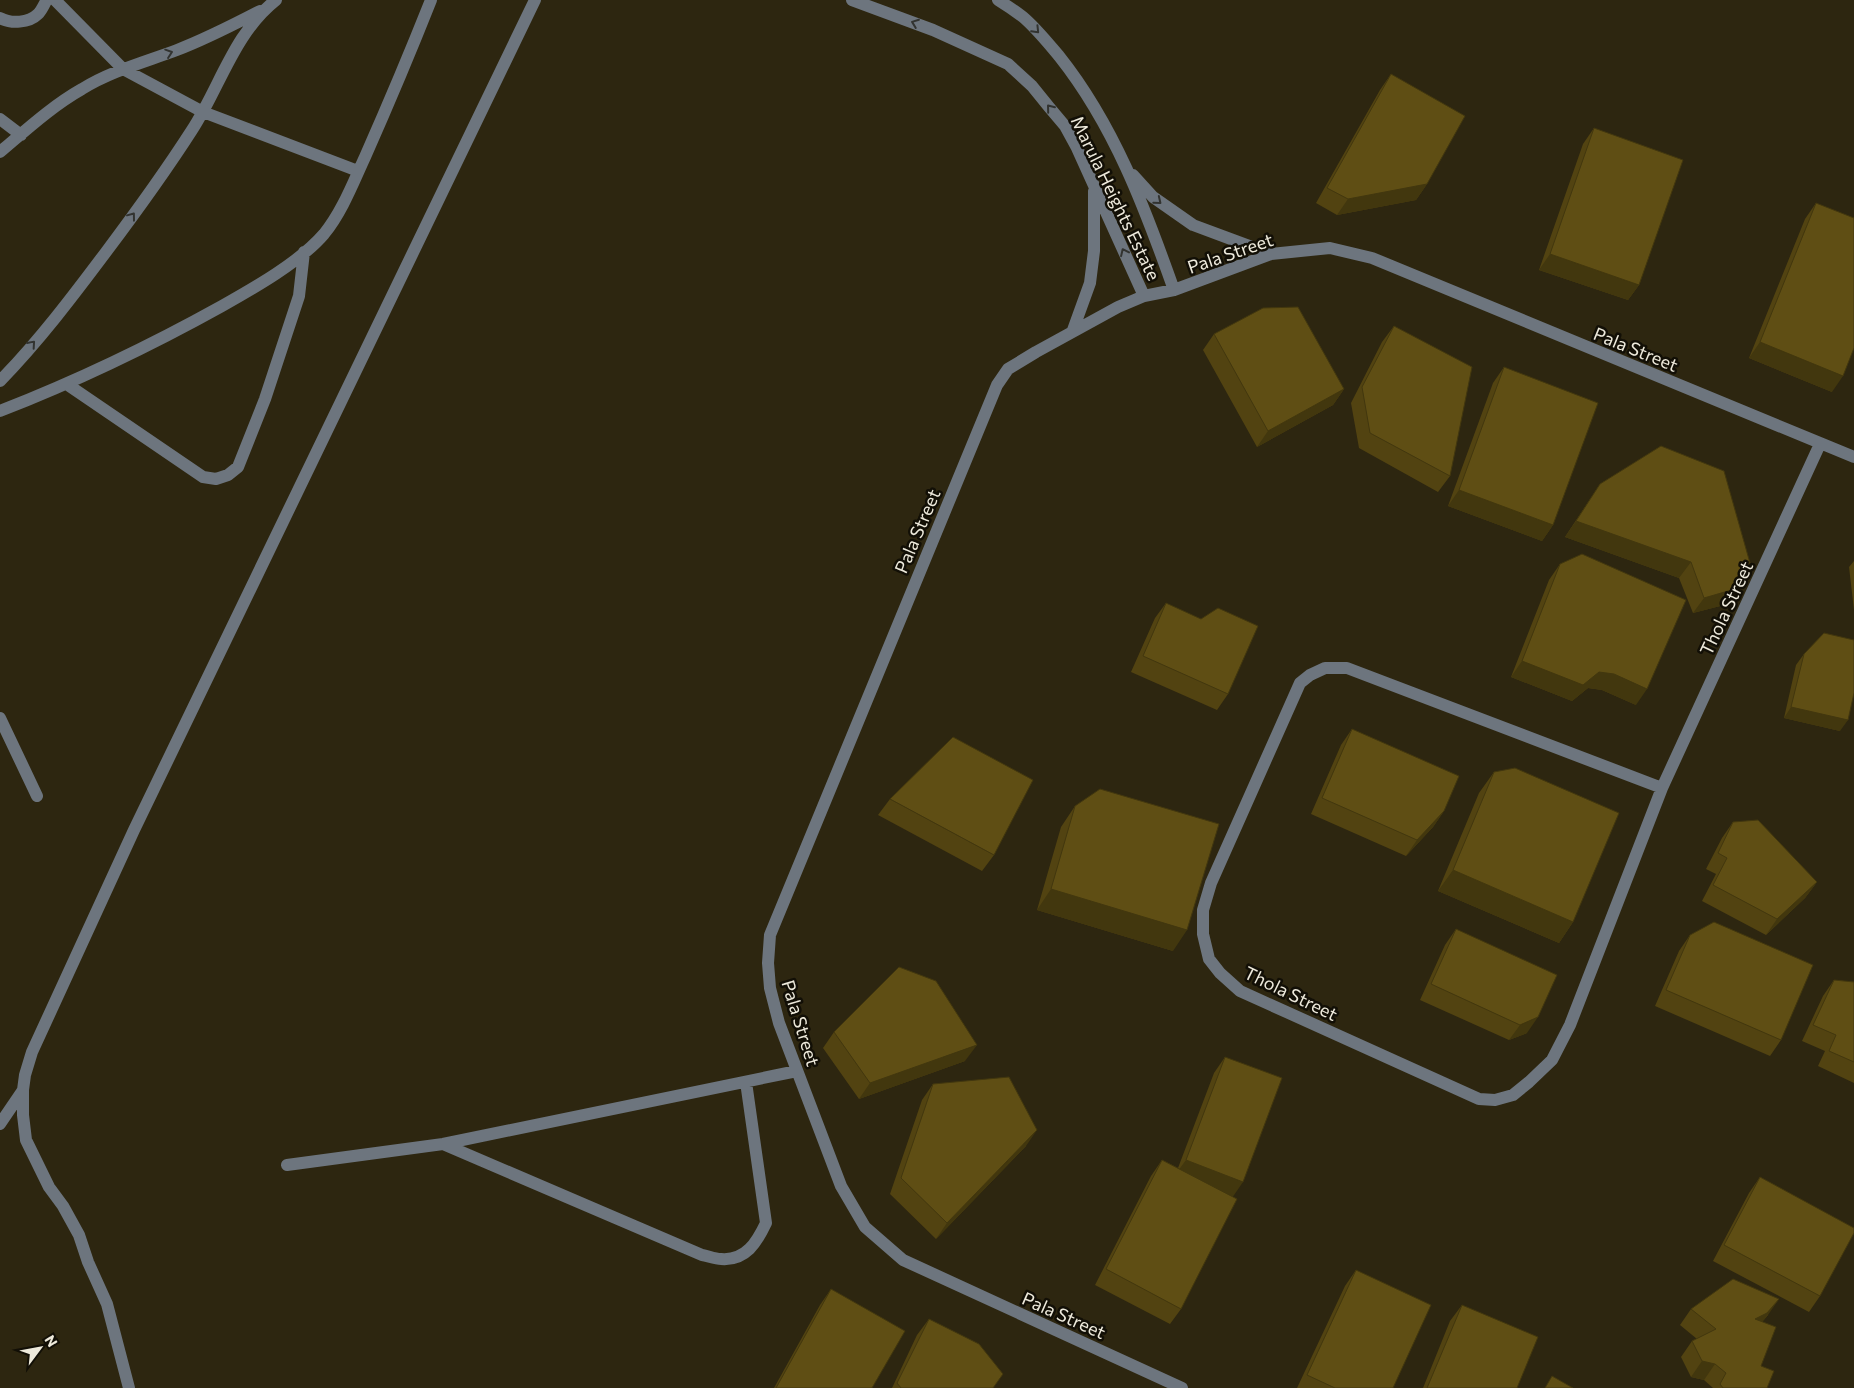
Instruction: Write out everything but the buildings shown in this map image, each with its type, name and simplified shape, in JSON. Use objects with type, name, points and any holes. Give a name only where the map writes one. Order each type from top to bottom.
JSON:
[{"type":"street","points":[[0,18],[6,21],[27,21],[38,14],[47,0]]},
{"type":"street","points":[[55,0],[123,69],[203,112],[358,172]]},
{"type":"street","points":[[0,381],[69,302],[159,181],[203,112],[244,34],[265,9],[276,0]]},
{"type":"street","points":[[0,411],[68,385],[164,339],[251,290],[286,267],[324,234],[338,212],[388,107],[431,0]]},
{"type":"street","points":[[129,1388],[106,1304],[79,1235],[49,1186],[26,1140],[23,1115],[25,1075],[32,1052],[130,840],[536,0]]},
{"type":"street","name":"Marula Heights Estate","points":[[852,0],[934,30],[1008,64],[1032,86],[1064,126],[1144,296]]},
{"type":"street","name":"Marula Heights Estate","points":[[998,0],[1023,17],[1050,45],[1074,75],[1103,120],[1149,218],[1174,290]]},
{"type":"street","points":[[0,152],[82,89],[123,69],[178,50],[211,36],[265,9]]},
{"type":"street","points":[[0,119],[20,135]]},
{"type":"street","points":[[1124,166],[1153,197],[1193,225],[1271,254]]},
{"type":"street","points":[[1073,330],[1090,283],[1094,251],[1094,187]]},
{"type":"street","name":"Pala Street","points":[[1182,1388],[903,1260],[865,1227],[841,1186],[779,1023],[770,988],[768,963],[770,936],[998,385],[1008,369],[1073,330],[1144,296],[1174,290],[1271,254],[1330,248],[1372,258],[1854,457]]},
{"type":"street","points":[[68,385],[202,477],[216,479],[228,475],[238,467],[265,399],[300,296],[304,252]]},
{"type":"street","name":"Thola Street","points":[[1662,788],[1347,668],[1325,668],[1310,675],[1300,684],[1212,883],[1203,910],[1203,934],[1209,959],[1220,973],[1240,991],[1479,1099],[1495,1100],[1513,1095],[1529,1082],[1552,1060],[1570,1025],[1662,788],[1820,444]]},
{"type":"street","points":[[0,718],[37,796]]},
{"type":"street","points":[[287,1164],[443,1144],[797,1071]]},
{"type":"street","points":[[443,1144],[702,1255],[721,1259],[735,1258],[749,1250],[758,1240],[766,1223],[746,1082]]},
{"type":"street","points":[[0,1124],[23,1090]]}]
